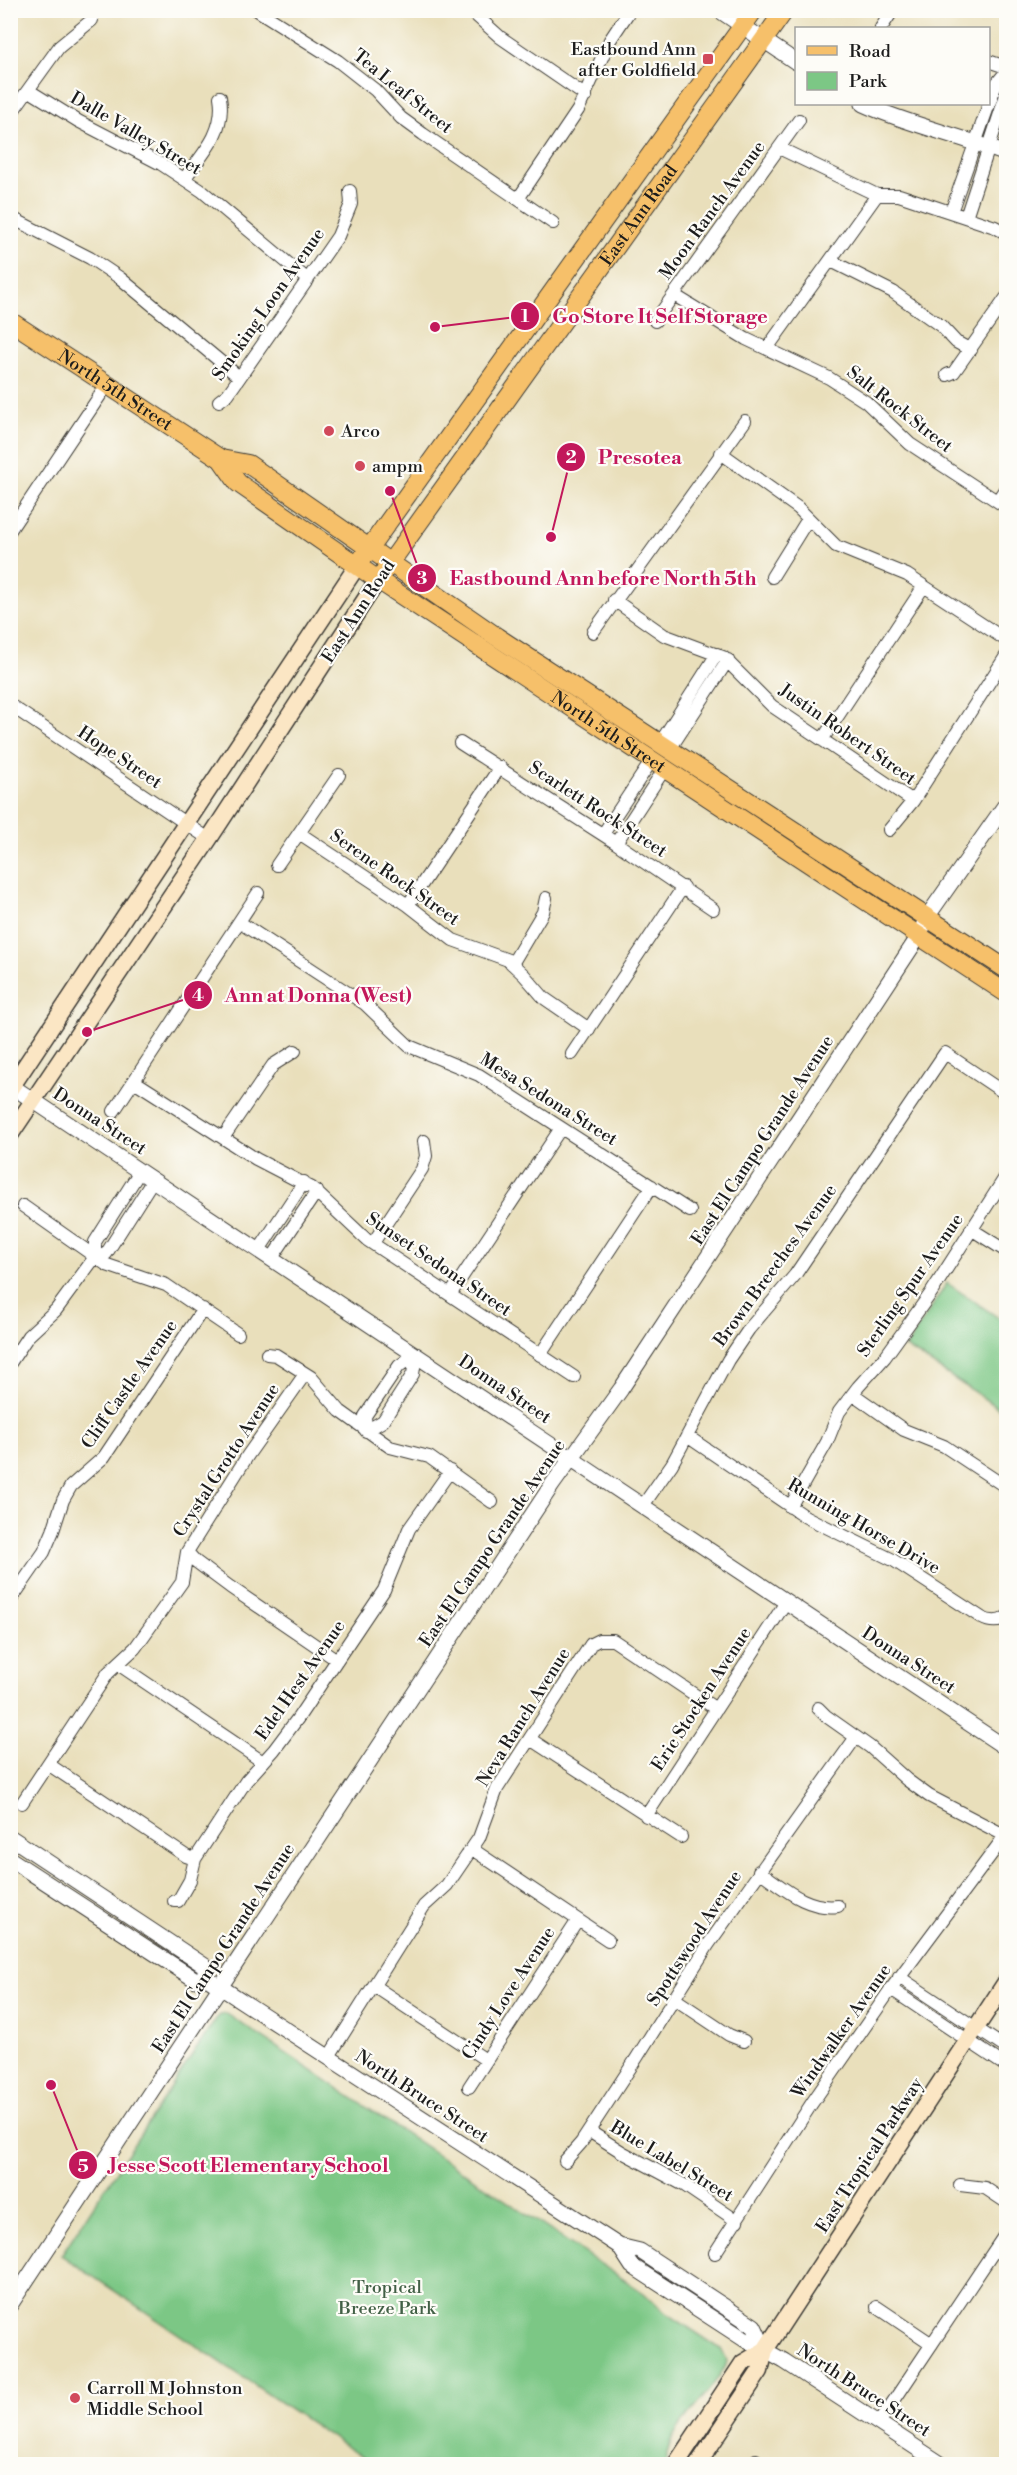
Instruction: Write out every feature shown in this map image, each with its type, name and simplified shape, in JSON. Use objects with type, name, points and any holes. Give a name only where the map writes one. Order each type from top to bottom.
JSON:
[{"type":"main road","name":"East Ann Road","points":[[11,1087],[369,548],[754,10]]},
{"type":"main road","name":"East Ann Road","points":[[10,1135],[209,839],[390,562],[785,10]]},
{"type":"main road","points":[[573,308],[566,300],[567,293],[593,235]]},
{"type":"main road","name":"North 5th Street","points":[[10,321],[221,459],[238,483],[357,566],[1006,993]]},
{"type":"main road","name":"North 5th Street","points":[[221,459],[248,464],[496,637],[1006,969]]},
{"type":"main road","points":[[598,725],[650,745],[665,746]]},
{"type":"main road","points":[[658,764],[668,761],[719,781]]},
{"type":"main road","name":"East Tropical Parkway","points":[[698,2464],[760,2371],[765,2350],[1006,1982]]},
{"type":"main road","name":"East Tropical Parkway","points":[[676,2464],[743,2363],[765,2350]]},
{"type":"street","points":[[470,10],[500,37],[586,96]]},
{"type":"street","points":[[518,199],[586,96],[610,40],[630,10]]},
{"type":"street","points":[[719,10],[795,61]]},
{"type":"street","points":[[883,27],[893,10]]},
{"type":"street","name":"Tea Leaf Street","points":[[260,11],[359,76],[401,118],[554,223]]},
{"type":"street","points":[[10,115],[59,47],[92,20]]},
{"type":"street","points":[[990,62],[1006,67]]},
{"type":"street","points":[[990,101],[996,84],[1006,72]]},
{"type":"street","name":"Dalle Valley Street","points":[[28,90],[78,122],[142,153],[202,191],[308,280]]},
{"type":"street","points":[[966,217],[1006,95]]},
{"type":"street","points":[[184,179],[216,134],[222,111],[220,97]]},
{"type":"street","points":[[865,105],[891,117],[975,142],[1006,154]]},
{"type":"street","points":[[951,212],[988,105]]},
{"type":"street","name":"Moon Ranch Avenue","points":[[655,321],[799,120]]},
{"type":"street","points":[[779,148],[877,195],[899,195],[995,227],[1006,233]]},
{"type":"street","name":"Smoking Loon Avenue","points":[[219,401],[228,394],[343,227],[351,204],[350,191]]},
{"type":"street","points":[[768,347],[877,195]]},
{"type":"street","points":[[10,217],[90,258],[120,278],[239,377]]},
{"type":"street","points":[[831,261],[893,292],[941,326],[956,342],[971,350]]},
{"type":"street","name":"Salt Rock Street","points":[[674,295],[746,339],[768,347],[829,378],[866,402],[910,444],[1002,504]]},
{"type":"street","points":[[947,375],[954,372],[971,350],[1006,298]]},
{"type":"street","points":[[10,530],[107,385]]},
{"type":"street","points":[[594,632],[614,600],[745,421]]},
{"type":"street","points":[[721,453],[787,500],[836,546],[907,575],[1006,640]]},
{"type":"street","points":[[1002,504],[1006,488]]},
{"type":"street","points":[[772,577],[808,519]]},
{"type":"street","points":[[822,740],[924,586]]},
{"type":"street","name":"Justin Robert Street","points":[[614,600],[664,635],[722,657],[772,706],[913,801]]},
{"type":"street","points":[[889,830],[913,801],[1006,656]]},
{"type":"street","points":[[665,746],[722,657]]},
{"type":"street","name":"Hope Street","points":[[10,705],[209,839]]},
{"type":"street","name":"Scarlett Rock Street","points":[[460,743],[603,834],[713,909]]},
{"type":"street","points":[[603,834],[658,764]]},
{"type":"street","points":[[616,843],[658,764]]},
{"type":"street","points":[[408,905],[500,767]]},
{"type":"street","points":[[277,865],[339,775]]},
{"type":"street","name":"East El Campo Grande Avenue","points":[[10,2305],[552,1485],[621,1389],[919,936],[927,917],[1006,804]]},
{"type":"street","name":"Serene Rock Street","points":[[298,833],[408,905],[453,940],[500,956],[512,964],[544,998],[589,1029]]},
{"type":"street","points":[[572,1054],[683,887]]},
{"type":"street","points":[[114,1111],[258,893]]},
{"type":"street","points":[[512,964],[543,912],[546,898]]},
{"type":"street","name":"Mesa Sedona Street","points":[[239,922],[365,1004],[409,1046],[421,1053],[469,1069],[690,1210]]},
{"type":"street","points":[[224,1138],[273,1065],[296,1051]]},
{"type":"street","name":"Brown Breeches Avenue","points":[[644,1504],[687,1436],[732,1353],[795,1275],[945,1053],[1006,1094]]},
{"type":"street","name":"Sunset Sedona Street","points":[[134,1081],[256,1159],[304,1182],[317,1191],[357,1232],[574,1377]]},
{"type":"street","name":"Donna Street","points":[[11,1087],[644,1504],[786,1602],[1006,1748]]},
{"type":"street","points":[[450,1295],[561,1128]]},
{"type":"street","points":[[373,1243],[422,1169],[426,1156],[424,1141]]},
{"type":"street","points":[[10,1363],[28,1336],[56,1310],[95,1257],[106,1254],[147,1176]]},
{"type":"street","name":"Sterling Spur Avenue","points":[[790,1507],[827,1442],[839,1412],[885,1357],[931,1293],[1006,1176]]},
{"type":"street","points":[[265,1254],[304,1182]]},
{"type":"street","points":[[540,1355],[652,1186]]},
{"type":"street","points":[[265,1254],[317,1191]]},
{"type":"street","points":[[23,1206],[107,1265],[166,1285],[238,1334]]},
{"type":"street","points":[[971,1228],[1006,1251]]},
{"type":"street","name":"Cliff Castle Avenue","points":[[10,1601],[44,1552],[63,1500],[71,1486],[104,1457],[203,1309]]},
{"type":"street","points":[[267,1354],[276,1355],[311,1377],[340,1411],[390,1447],[429,1457],[492,1502]]},
{"type":"street","points":[[366,1431],[365,1416],[399,1366],[416,1354]]},
{"type":"street","points":[[366,1431],[383,1421],[413,1374],[416,1354]]},
{"type":"street","name":"Crystal Grotto Avenue","points":[[22,1803],[108,1673],[135,1648],[182,1582],[187,1552],[248,1455],[305,1374]]},
{"type":"street","points":[[853,1394],[904,1430],[944,1446],[1006,1487]]},
{"type":"street","name":"Running Horse Drive","points":[[687,1436],[824,1528],[893,1560],[989,1622],[1001,1619]]},
{"type":"street","name":"Edel Hest Avenue","points":[[174,1901],[178,1901],[190,1880],[195,1859],[246,1781],[298,1718],[384,1590],[409,1529],[450,1472]]},
{"type":"street","points":[[187,1552],[195,1561],[230,1587],[337,1660]]},
{"type":"street","name":"Eric Stocken Avenue","points":[[646,1816],[786,1602]]},
{"type":"street","name":"Neva Ranch Avenue","points":[[328,2058],[424,1906],[447,1885],[472,1849],[483,1830],[497,1789],[591,1644],[598,1640],[613,1640],[716,1709]]},
{"type":"street","points":[[118,1664],[263,1762]]},
{"type":"street","points":[[818,1708],[930,1796],[1006,1836]]},
{"type":"street","name":"Spottswood Avenue","points":[[565,2161],[589,2131],[708,1945],[856,1737]]},
{"type":"street","points":[[530,1739],[681,1837]]},
{"type":"street","points":[[48,1764],[186,1856],[195,1859]]},
{"type":"street","name":"Windwalker Avenue","points":[[715,2253],[812,2103],[899,1977],[1006,1836]]},
{"type":"street","name":"North Bruce Street","points":[[10,1837],[205,1966],[205,1977]]},
{"type":"street","points":[[472,1849],[609,1940]]},
{"type":"street","name":"North Bruce Street","points":[[10,1859],[196,1980],[205,1977]]},
{"type":"street","points":[[759,1871],[804,1902],[828,1907],[838,1906]]},
{"type":"street","name":"Cindy Love Avenue","points":[[470,2087],[578,1920]]},
{"type":"street","name":"North Bruce Street","points":[[205,1977],[619,2246],[640,2251],[753,2326],[765,2350],[941,2464]]},
{"type":"street","points":[[899,1977],[972,2034],[1006,2066]]},
{"type":"street","points":[[374,1986],[486,2060]]},
{"type":"street","points":[[891,1989],[972,2034],[1006,2048]]},
{"type":"street","points":[[675,1999],[729,2035],[744,2041]]},
{"type":"street","name":"Blue Label Street","points":[[589,2131],[622,2152],[684,2184],[737,2221]]},
{"type":"street","points":[[960,2185],[985,2188],[1006,2202]]},
{"type":"street","points":[[879,2423],[1006,2234]]},
{"type":"street","points":[[877,2307],[932,2344]]},
{"type":"green space","points":[[947,1283],[1006,1323],[1006,1413],[906,1347]]},
{"type":"green space","name":"Tropical Breeze Park","points":[[227,2014],[644,2293],[662,2310],[721,2349],[727,2361],[726,2365],[673,2437],[665,2464],[372,2464],[61,2255],[216,2019],[220,2015]]},
{"type":"place","name":"Eastbound Ann after Goldfield","points":[[708,59]]},
{"type":"place","name":"Go Store It Self Storage","points":[[435,327]]},
{"type":"place","name":"Arco","points":[[329,431]]},
{"type":"place","name":"ampm","points":[[360,466]]},
{"type":"place","name":"Eastbound Ann before North 5th","points":[[390,491]]},
{"type":"place","name":"Presotea","points":[[551,537]]},
{"type":"place","name":"Ann at Donna (West)","points":[[87,1032]]},
{"type":"place","name":"Jesse Scott Elementary School","points":[[51,2085]]},
{"type":"place","name":"Carroll M Johnston Middle School","points":[[75,2398]]}]
